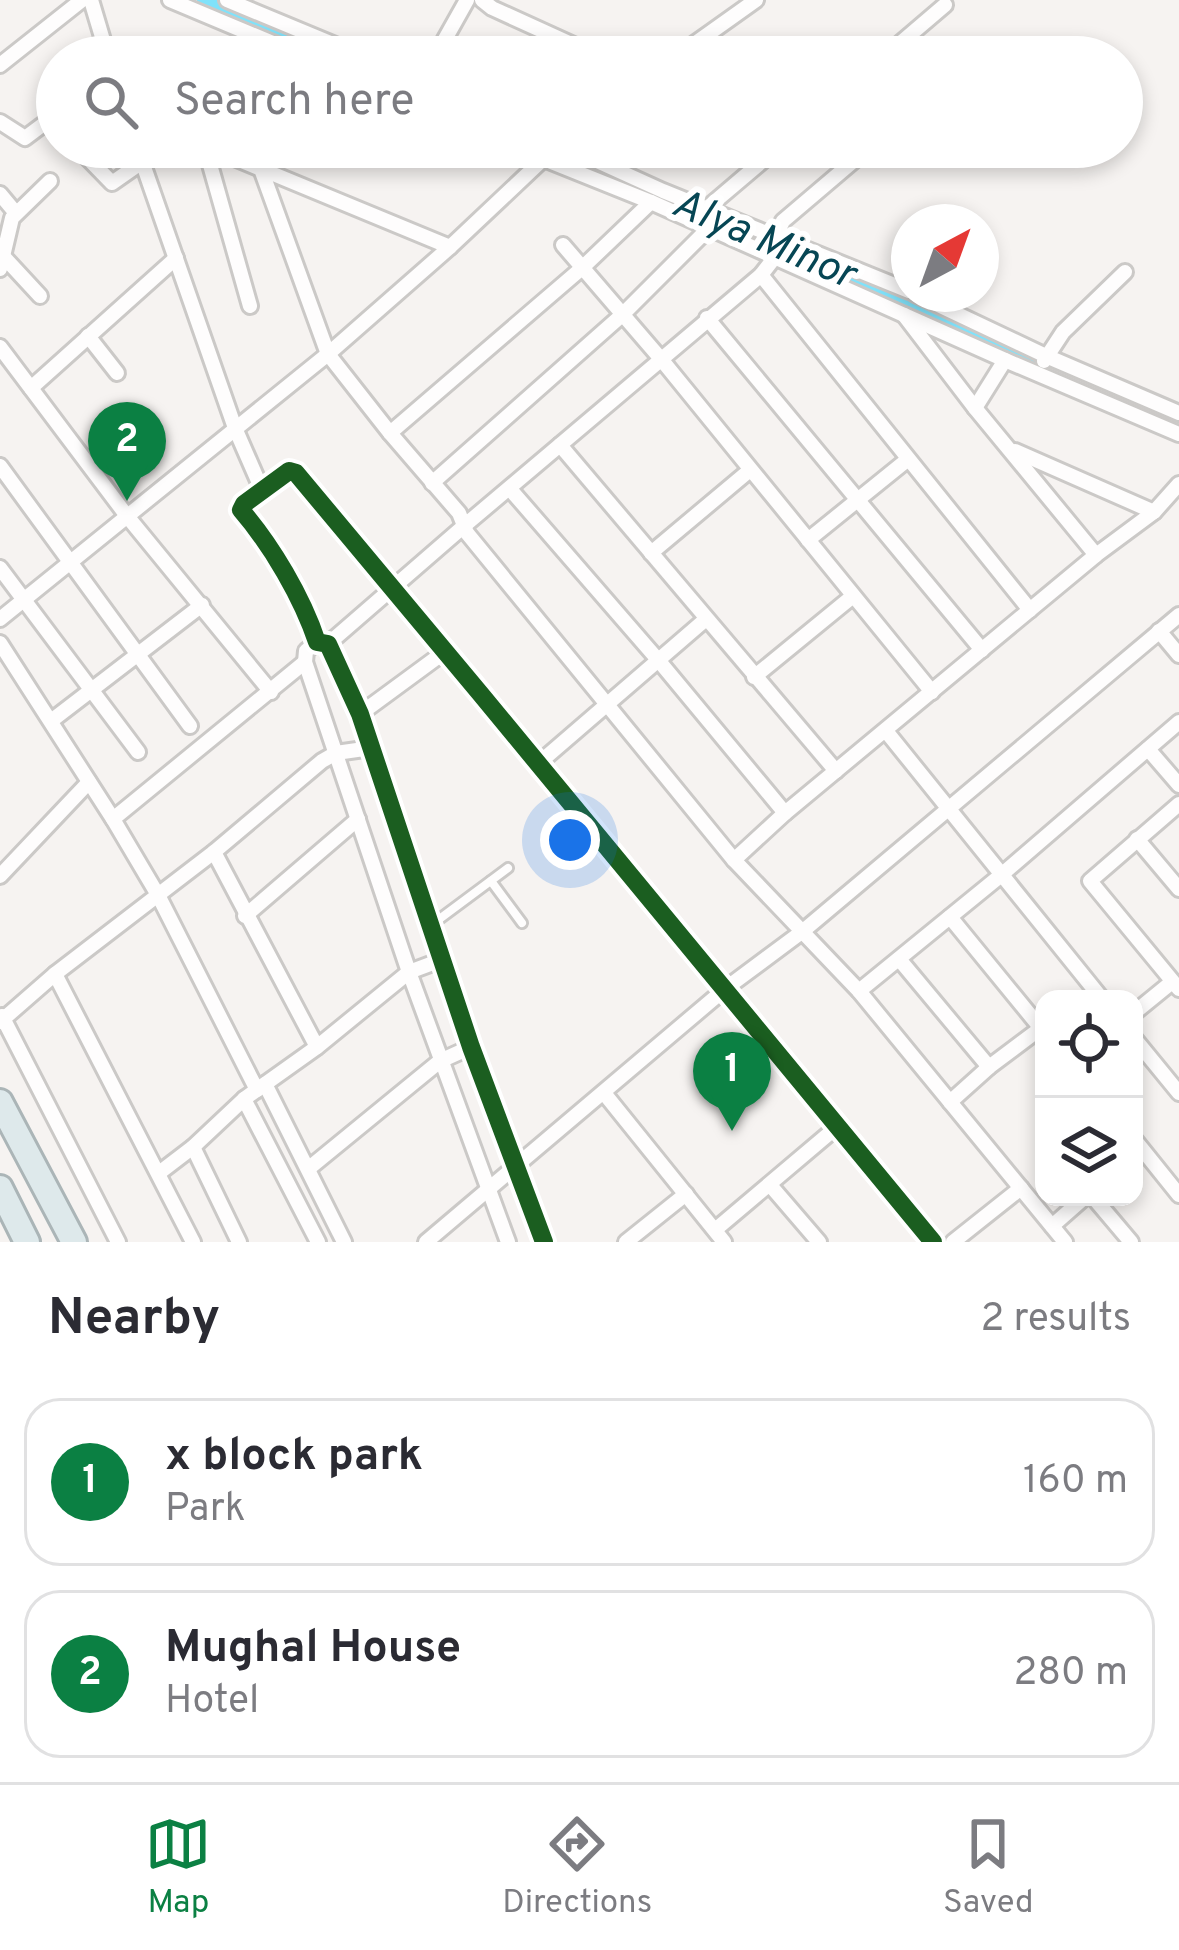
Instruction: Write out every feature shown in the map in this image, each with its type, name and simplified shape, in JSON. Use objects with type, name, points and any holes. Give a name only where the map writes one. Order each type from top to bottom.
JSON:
[{"type":"highway","points":[[0,1102],[74,1242]]},
{"type":"highway","points":[[3,1203],[27,1242]]},
{"type":"street","points":[[37,36],[82,0]]},
{"type":"street","points":[[91,0],[102,36]]},
{"type":"street","points":[[170,0],[256,36]]},
{"type":"street","points":[[227,0],[314,36]]},
{"type":"street","points":[[447,36],[467,0]]},
{"type":"street","points":[[482,0],[554,36]]},
{"type":"street","points":[[705,36],[756,0]]},
{"type":"street","points":[[909,36],[945,5]]},
{"type":"street","points":[[0,65],[36,36]]},
{"type":"street","points":[[0,122],[25,138],[36,131]]},
{"type":"street","points":[[97,168],[112,183],[126,168]]},
{"type":"street","points":[[144,168],[262,490]]},
{"type":"street","points":[[212,168],[250,307]]},
{"type":"street","points":[[0,619],[328,354],[533,168]]},
{"type":"street","points":[[565,168],[775,256],[1005,361],[1042,364],[1179,412]]},
{"type":"street","points":[[613,168],[891,284]]},
{"type":"street","points":[[706,209],[754,168]]},
{"type":"street","points":[[508,1242],[409,973],[305,662],[306,651],[393,589],[761,275],[775,256],[783,221],[845,168]]},
{"type":"street","points":[[261,169],[450,247]]},
{"type":"street","points":[[261,169],[328,354],[734,860],[859,991],[1065,1242]]},
{"type":"street","points":[[40,296],[2,263],[15,212],[50,182]]},
{"type":"street","points":[[0,194],[15,212]]},
{"type":"street","points":[[390,434],[651,202]]},
{"type":"street","points":[[431,483],[622,315],[709,228]]},
{"type":"street","points":[[563,245],[932,692]]},
{"type":"street","points":[[32,388],[176,258]]},
{"type":"street","points":[[1042,364],[1063,332],[1125,272]]},
{"type":"street","points":[[761,275],[1030,610]]},
{"type":"street","points":[[947,312],[1179,434]]},
{"type":"street","points":[[904,314],[1096,555]]},
{"type":"street","points":[[707,318],[982,650]]},
{"type":"street","points":[[88,335],[117,374]]},
{"type":"street","points":[[0,346],[127,516],[271,692]]},
{"type":"street","points":[[974,407],[1005,361]]},
{"type":"street","points":[[560,445],[836,770]]},
{"type":"street","points":[[1011,449],[1154,512]]},
{"type":"street","points":[[808,540],[907,460]]},
{"type":"street","points":[[0,466],[190,726]]},
{"type":"street","points":[[651,553],[751,470]]},
{"type":"street","points":[[544,1242],[470,1046],[360,715],[306,609],[242,510],[286,472],[294,472],[393,589],[933,1242]]},
{"type":"street","points":[[734,860],[836,770],[1154,512],[1179,484]]},
{"type":"street","points":[[511,489],[785,813]]},
{"type":"street","points":[[0,568],[137,752]]},
{"type":"street","points":[[754,677],[853,596]]},
{"type":"street","points":[[51,722],[202,605]]},
{"type":"street","points":[[426,1242],[1179,615]]},
{"type":"street","points":[[539,763],[706,620]]},
{"type":"street","points":[[1159,631],[1179,655]]},
{"type":"street","points":[[0,644],[158,895],[255,1091],[319,1242]]},
{"type":"street","points":[[360,715],[443,652]]},
{"type":"street","points":[[113,819],[305,662]]},
{"type":"street","points":[[859,991],[1179,722]]},
{"type":"street","points":[[886,731],[1095,990]]},
{"type":"street","points":[[118,1242],[1,1018],[214,853],[308,772],[337,753],[371,748]]},
{"type":"street","points":[[1148,748],[1179,785]]},
{"type":"street","points":[[0,875],[89,782]]},
{"type":"street","points":[[1143,1007],[1176,986],[1090,881],[1179,804]]},
{"type":"street","points":[[245,916],[358,819]]},
{"type":"street","points":[[1137,839],[1179,889]]},
{"type":"street","points":[[214,853],[317,1047]]},
{"type":"street","points":[[950,917],[1035,1021]]},
{"type":"street","points":[[899,959],[989,1067]]},
{"type":"street","points":[[158,1173],[255,1091],[409,973],[441,960]]},
{"type":"street","points":[[56,974],[193,1242]]},
{"type":"street","points":[[950,1102],[1035,1035]]},
{"type":"street","points":[[308,1169],[440,1061],[470,1046]]},
{"type":"street","points":[[1143,1048],[1176,1083]]},
{"type":"street","points":[[255,1091],[308,1169],[344,1242]]},
{"type":"street","points":[[604,1093],[720,1236],[770,1184],[838,1126]]},
{"type":"street","points":[[194,1147],[239,1242]]},
{"type":"street","points":[[1143,1155],[1179,1195]]},
{"type":"street","points":[[770,1184],[819,1242]]},
{"type":"street","points":[[953,1242],[1021,1188]]},
{"type":"street","points":[[626,1242],[686,1194]]},
{"type":"street","points":[[1052,1226],[1078,1206]]},
{"type":"street","points":[[1097,1206],[1130,1242]]},
{"type":"lane","points":[[429,927],[508,868]]},
{"type":"lane","points":[[491,881],[522,923]]},
{"type":"waterway","name":"Alya Minor","points":[[204,0],[288,36]]},
{"type":"waterway","name":"Alya Minor","points":[[594,168],[645,190]]},
{"type":"waterway","name":"Alya Minor","points":[[671,201],[1037,358]]},
{"type":"cycle path","points":[[544,1242],[471,1047],[360,714],[328,644],[317,642],[285,573],[241,510],[289,471],[296,473],[933,1242]]},
{"type":"place","name":"Mughal House","points":[[127,501]]},
{"type":"place","name":"x block park","points":[[732,1131]]}]
